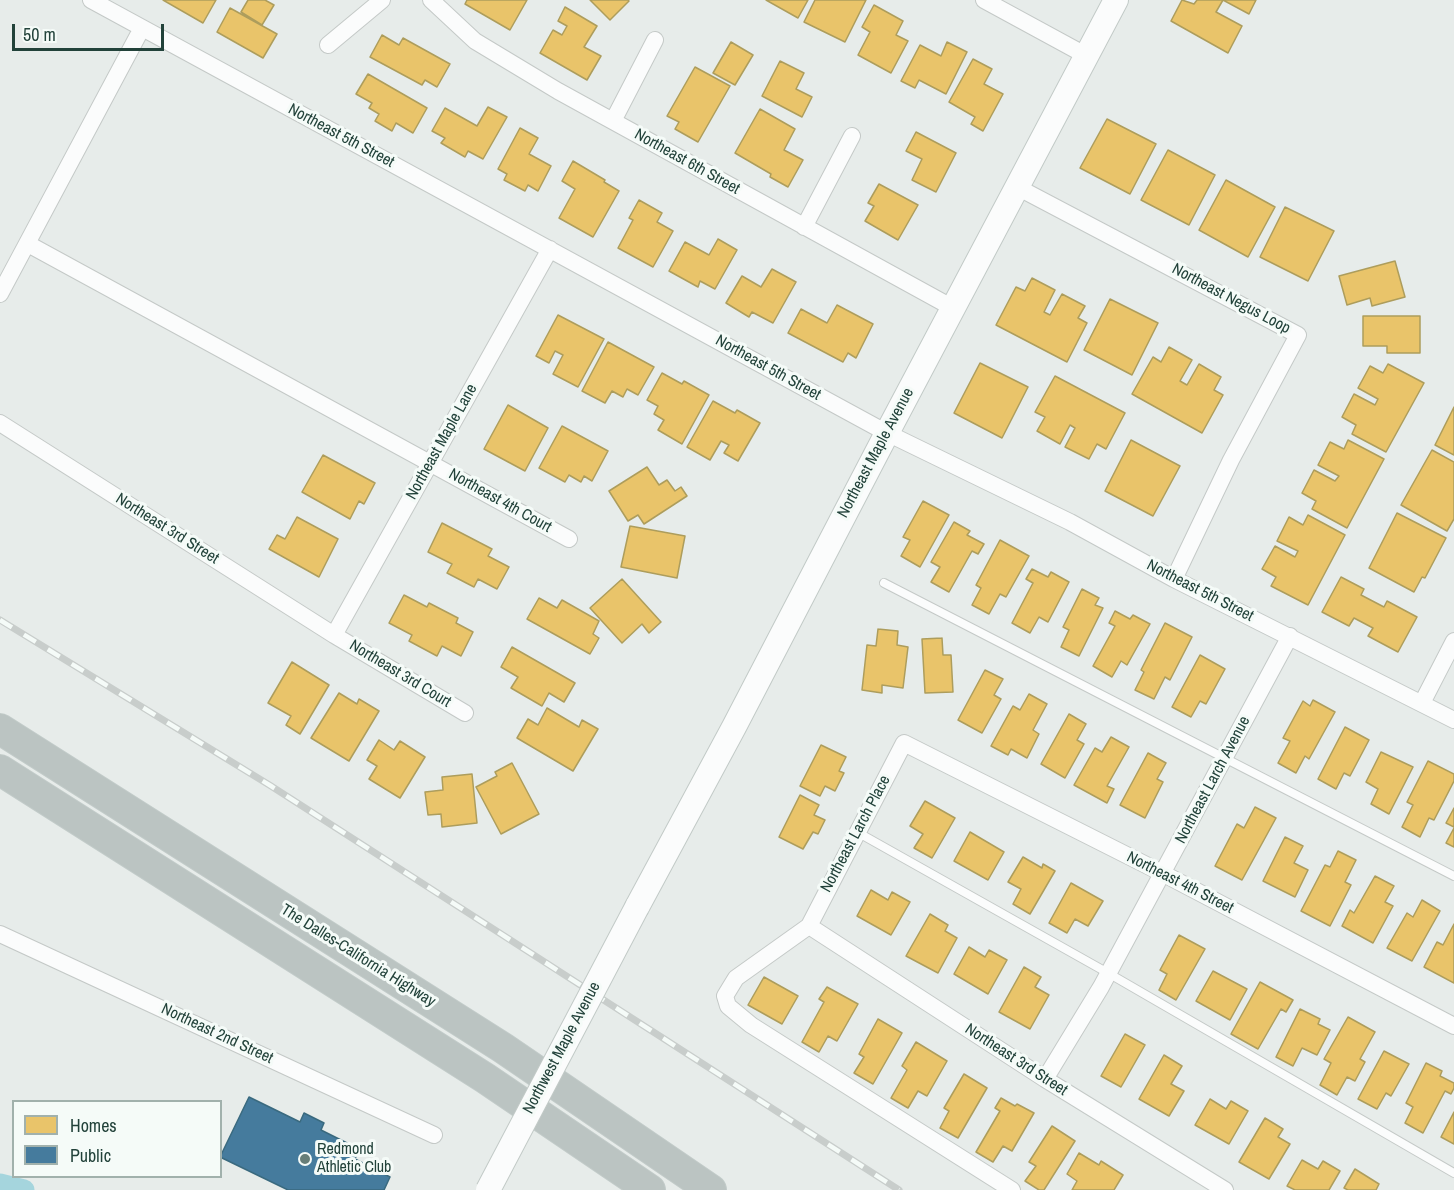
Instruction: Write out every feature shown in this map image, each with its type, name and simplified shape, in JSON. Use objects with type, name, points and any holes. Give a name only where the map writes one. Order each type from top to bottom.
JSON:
[{"type":"highway","name":"The Dalles-California Highway","points":[[0,729],[503,1048],[711,1190]]},
{"type":"highway","name":"The Dalles-California Highway","points":[[0,770],[485,1078],[650,1190]]},
{"type":"main road","name":"Northeast Maple Avenue","points":[[637,907],[734,728],[1116,0]]},
{"type":"main road","name":"Northwest Maple Avenue","points":[[488,1190],[637,907]]},
{"type":"street","name":"Northeast 5th Street","points":[[91,0],[887,433],[1070,522],[1174,579],[1454,720]]},
{"type":"street","points":[[328,45],[382,0]]},
{"type":"street","name":"Northeast 6th Street","points":[[431,0],[475,41],[558,91],[953,308]]},
{"type":"street","points":[[984,0],[1087,56]]},
{"type":"street","points":[[0,294],[142,28]]},
{"type":"street","points":[[613,122],[655,40]]},
{"type":"street","points":[[804,227],[852,136]]},
{"type":"street","name":"Northeast Negus Loop","points":[[1017,188],[1298,335],[1231,460],[1174,579]]},
{"type":"street","name":"Northeast 4th Court","points":[[28,244],[569,539]]},
{"type":"street","name":"Northeast Maple Lane","points":[[334,635],[549,249]]},
{"type":"street","name":"Northeast 3rd Street","points":[[0,423],[334,635]]},
{"type":"street","name":"Northeast 3rd Court","points":[[334,635],[465,713]]},
{"type":"street","name":"Northeast Larch Avenue","points":[[1045,1079],[1108,973],[1290,636]]},
{"type":"street","points":[[1422,703],[1454,641]]},
{"type":"street","name":"Northeast Larch Place","points":[[809,926],[904,743]]},
{"type":"street","name":"Northeast 4th Street","points":[[904,743],[1162,873],[1454,1026]]},
{"type":"street","points":[[809,926],[736,978],[725,996],[728,1006],[751,1025],[1012,1190]]},
{"type":"street","name":"Northeast 3rd Street","points":[[809,926],[1045,1079],[1225,1190]]},
{"type":"street","name":"Northeast 2nd Street","points":[[0,933],[434,1135]]},
{"type":"lane","points":[[884,583],[1454,876]]},
{"type":"lane","points":[[857,831],[1454,1173]]},
{"type":"building: Homes","points":[[163,0],[216,0],[203,23]]},
{"type":"building: Homes","points":[[248,0],[265,0],[274,5],[262,25],[241,12]]},
{"type":"building: Homes","points":[[467,0],[527,0],[510,30],[465,4]]},
{"type":"building: Homes","points":[[590,0],[628,0],[629,1],[610,20]]},
{"type":"building: Homes","points":[[766,0],[808,0],[798,18]]},
{"type":"building: Homes","points":[[815,0],[866,0],[845,42],[804,22]]},
{"type":"building: Homes","points":[[1182,0],[1194,4],[1197,0],[1223,0],[1216,12],[1242,26],[1228,53],[1171,21]]},
{"type":"building: Homes","points":[[1223,0],[1256,0],[1249,14]]},
{"type":"building: Homes","points":[[874,5],[903,21],[896,35],[908,41],[891,73],[858,55],[870,32],[862,27]]},
{"type":"building: Homes","points":[[565,7],[597,26],[584,47],[601,56],[587,80],[540,53],[553,30],[562,35],[567,26],[558,21]]},
{"type":"building: Homes","points":[[230,8],[277,34],[263,58],[217,32]]},
{"type":"building: Homes","points":[[382,35],[399,45],[403,38],[450,64],[437,87],[425,80],[422,85],[370,57]]},
{"type":"building: Homes","points":[[731,42],[753,55],[735,85],[713,73]]},
{"type":"building: Homes","points":[[947,42],[967,52],[946,94],[919,80],[915,88],[901,81],[920,45],[941,56]]},
{"type":"building: Homes","points":[[973,59],[992,69],[984,84],[1003,94],[983,131],[971,124],[975,117],[949,102]]},
{"type":"building: Homes","points":[[780,61],[804,73],[796,89],[812,97],[802,117],[762,96]]},
{"type":"building: Homes","points":[[695,67],[730,86],[698,142],[675,129],[679,122],[667,116]]},
{"type":"building: Homes","points":[[368,74],[427,108],[413,133],[396,123],[392,131],[375,121],[379,114],[369,108],[372,103],[356,94]]},
{"type":"building: Homes","points":[[488,107],[507,117],[483,159],[468,151],[465,157],[441,143],[445,138],[432,131],[445,108],[477,126]]},
{"type":"building: Homes","points":[[760,109],[795,129],[784,150],[803,160],[788,187],[735,153]]},
{"type":"building: Homes","points":[[1107,119],[1156,144],[1130,194],[1080,168]]},
{"type":"building: Homes","points":[[520,128],[538,138],[529,154],[551,166],[538,191],[528,185],[525,191],[504,180],[507,174],[498,169]]},
{"type":"building: Homes","points":[[916,132],[956,153],[936,192],[912,180],[922,159],[906,151]]},
{"type":"building: Homes","points":[[1168,150],[1215,175],[1189,225],[1141,200]]},
{"type":"building: Homes","points":[[573,161],[619,191],[593,237],[559,218],[575,189],[562,181]]},
{"type":"building: Homes","points":[[1226,180],[1275,207],[1248,257],[1199,230]]},
{"type":"building: Homes","points":[[879,184],[918,205],[898,240],[865,221],[874,206],[868,203]]},
{"type":"building: Homes","points":[[639,200],[662,213],[657,222],[673,231],[653,267],[618,248],[633,220],[629,218]]},
{"type":"building: Homes","points":[[1285,207],[1334,231],[1308,281],[1260,257]]},
{"type":"building: Homes","points":[[718,239],[737,250],[715,289],[700,281],[698,287],[669,271],[685,242],[709,255]]},
{"type":"building: Homes","points":[[1395,261],[1405,297],[1372,306],[1370,298],[1347,305],[1339,276]]},
{"type":"building: Homes","points":[[772,269],[796,282],[773,323],[752,312],[749,317],[726,303],[742,276],[761,287]]},
{"type":"building: Homes","points":[[1032,278],[1055,290],[1044,312],[1050,315],[1062,294],[1085,306],[1078,318],[1087,323],[1067,362],[996,325],[1016,287],[1025,291]]},
{"type":"building: Homes","points":[[1110,299],[1158,323],[1132,375],[1084,350]]},
{"type":"building: Homes","points":[[837,305],[873,324],[856,358],[848,353],[843,362],[788,333],[801,309],[827,323]]},
{"type":"building: Homes","points":[[558,315],[604,339],[578,387],[553,374],[563,355],[555,351],[549,363],[536,356]]},
{"type":"building: Homes","points":[[1363,316],[1420,316],[1420,353],[1387,353],[1387,346],[1363,346]]},
{"type":"building: Homes","points":[[608,342],[654,367],[638,395],[627,389],[623,397],[612,391],[605,403],[582,391]]},
{"type":"building: Homes","points":[[1169,347],[1192,360],[1180,381],[1187,385],[1199,364],[1221,377],[1214,390],[1223,395],[1202,433],[1132,394],[1153,357],[1161,362]]},
{"type":"building: Homes","points":[[980,363],[1028,387],[1002,438],[954,413]]},
{"type":"building: Homes","points":[[1388,364],[1424,383],[1386,452],[1352,434],[1356,425],[1342,417],[1354,394],[1375,405],[1378,399],[1358,388],[1370,366],[1383,373]]},
{"type":"building: Homes","points":[[662,373],[682,384],[684,381],[709,395],[682,444],[658,430],[664,420],[654,414],[658,406],[647,400]]},
{"type":"building: Homes","points":[[1055,376],[1125,413],[1106,449],[1097,444],[1089,459],[1065,447],[1075,428],[1070,425],[1060,444],[1037,431],[1045,417],[1035,412]]},
{"type":"building: Homes","points":[[713,401],[735,413],[737,410],[760,423],[738,461],[724,453],[729,445],[721,441],[710,460],[687,447]]},
{"type":"building: Homes","points":[[508,405],[548,428],[525,471],[484,449]]},
{"type":"building: Homes","points":[[1454,407],[1454,455],[1435,445]]},
{"type":"building: Homes","points":[[562,426],[608,451],[592,481],[584,476],[581,482],[569,475],[565,482],[539,468]]},
{"type":"building: Homes","points":[[1131,440],[1180,466],[1153,516],[1105,491]]},
{"type":"building: Homes","points":[[1348,440],[1384,459],[1347,528],[1312,509],[1316,501],[1302,493],[1314,470],[1335,481],[1339,476],[1318,465],[1330,442],[1344,449]]},
{"type":"building: Homes","points":[[1432,450],[1454,462],[1454,519],[1447,531],[1401,505]]},
{"type":"building: Homes","points":[[323,455],[375,483],[364,504],[359,501],[350,519],[302,492]]},
{"type":"building: Homes","points":[[647,467],[659,485],[667,480],[675,491],[681,487],[687,496],[644,524],[638,515],[628,521],[609,491]]},
{"type":"building: Homes","points":[[923,501],[949,515],[920,567],[901,556],[910,540],[903,537]]},
{"type":"building: Homes","points":[[1397,513],[1446,538],[1425,578],[1422,577],[1414,592],[1369,568]]},
{"type":"building: Homes","points":[[1308,515],[1345,535],[1308,605],[1271,586],[1276,577],[1262,569],[1275,546],[1295,557],[1298,551],[1277,541],[1289,517],[1303,525]]},
{"type":"building: Homes","points":[[297,517],[338,539],[319,577],[269,549],[277,535],[285,539]]},
{"type":"building: Homes","points":[[954,522],[970,531],[967,535],[984,544],[978,554],[972,551],[949,592],[931,582],[940,567],[931,562]]},
{"type":"building: Homes","points":[[442,523],[492,549],[488,556],[509,567],[497,589],[478,579],[474,587],[447,573],[452,564],[428,552]]},
{"type":"building: Homes","points":[[630,526],[685,536],[677,578],[621,567]]},
{"type":"building: Homes","points":[[1000,540],[1029,556],[1006,597],[1000,594],[989,614],[972,605],[981,588],[976,585]]},
{"type":"building: Homes","points":[[1032,569],[1048,577],[1051,572],[1069,582],[1048,622],[1039,617],[1030,633],[1012,623],[1033,583],[1026,579]]},
{"type":"building: Homes","points":[[1341,577],[1364,589],[1361,595],[1384,607],[1387,601],[1417,617],[1398,652],[1368,636],[1373,628],[1354,618],[1349,626],[1322,612]]},
{"type":"building: Homes","points":[[622,579],[661,622],[649,633],[642,624],[622,643],[590,608]]},
{"type":"building: Homes","points":[[1082,589],[1099,598],[1095,605],[1103,608],[1079,656],[1061,647],[1069,630],[1063,627]]},
{"type":"building: Homes","points":[[404,595],[427,607],[429,603],[458,618],[456,623],[473,632],[461,656],[442,646],[437,656],[409,641],[412,635],[389,623]]},
{"type":"building: Homes","points":[[539,598],[557,608],[562,600],[599,621],[593,634],[599,638],[590,654],[527,619]]},
{"type":"building: Homes","points":[[1115,611],[1130,619],[1133,615],[1150,624],[1127,665],[1121,661],[1112,677],[1093,666],[1115,626],[1109,623]]},
{"type":"building: Homes","points":[[1165,623],[1192,637],[1170,680],[1165,677],[1154,699],[1135,690],[1144,672],[1141,670]]},
{"type":"building: Homes","points":[[878,629],[898,631],[897,645],[908,647],[903,688],[882,685],[882,693],[862,690],[867,645],[876,646]]},
{"type":"building: Homes","points":[[942,638],[943,655],[951,655],[953,692],[925,693],[922,639]]},
{"type":"building: Homes","points":[[512,647],[575,683],[564,702],[549,693],[542,706],[511,688],[518,677],[501,667]]},
{"type":"building: Homes","points":[[1200,655],[1225,669],[1206,704],[1200,701],[1191,717],[1172,707]]},
{"type":"building: Homes","points":[[292,662],[329,685],[300,734],[286,725],[291,716],[268,703]]},
{"type":"building: Homes","points":[[985,670],[1003,679],[994,695],[1001,699],[982,733],[958,720]]},
{"type":"building: Homes","points":[[339,693],[357,704],[359,699],[379,711],[349,761],[311,738]]},
{"type":"building: Homes","points":[[1029,694],[1047,704],[1033,730],[1039,734],[1027,758],[1011,749],[1008,755],[991,746],[1013,706],[1020,710]]},
{"type":"building: Homes","points":[[1313,700],[1335,712],[1309,759],[1305,756],[1296,773],[1278,763],[1290,741],[1283,738],[1303,701],[1310,706]]},
{"type":"building: Homes","points":[[547,708],[579,727],[582,720],[598,729],[573,771],[517,738],[528,719],[538,725]]},
{"type":"building: Homes","points":[[1069,714],[1086,724],[1077,740],[1084,744],[1065,778],[1041,764]]},
{"type":"building: Homes","points":[[1345,727],[1369,740],[1350,776],[1344,773],[1336,789],[1318,779]]},
{"type":"building: Homes","points":[[1111,737],[1129,747],[1107,786],[1114,789],[1107,803],[1074,785],[1095,748],[1102,752]]},
{"type":"building: Homes","points":[[379,740],[394,750],[400,741],[425,757],[400,798],[369,779],[377,766],[367,760]]},
{"type":"building: Homes","points":[[821,745],[846,757],[839,771],[844,773],[835,791],[825,786],[820,796],[800,786]]},
{"type":"building: Homes","points":[[1381,752],[1413,767],[1389,814],[1371,804],[1378,789],[1366,782]]},
{"type":"building: Homes","points":[[1148,753],[1166,763],[1157,779],[1163,782],[1145,818],[1120,805]]},
{"type":"building: Homes","points":[[1428,761],[1454,774],[1454,781],[1434,820],[1429,818],[1420,837],[1402,827],[1413,805],[1407,802]]},
{"type":"building: Homes","points":[[512,763],[539,814],[501,834],[476,787],[497,776],[495,772]]},
{"type":"building: Homes","points":[[472,774],[477,823],[442,827],[441,814],[428,815],[425,792],[443,790],[442,777]]},
{"type":"building: Homes","points":[[800,795],[819,805],[814,815],[825,820],[818,834],[813,832],[803,849],[779,837]]},
{"type":"building: Homes","points":[[925,801],[955,818],[932,858],[914,848],[923,834],[910,826]]},
{"type":"building: Homes","points":[[1255,807],[1276,818],[1242,880],[1215,866],[1237,824],[1244,828]]},
{"type":"building: Homes","points":[[1454,808],[1454,827],[1446,823]]},
{"type":"building: Homes","points":[[1454,828],[1454,847],[1446,843]]},
{"type":"building: Homes","points":[[970,832],[1004,852],[988,880],[954,861]]},
{"type":"building: Homes","points":[[1285,837],[1303,846],[1294,863],[1308,870],[1295,897],[1263,881]]},
{"type":"building: Homes","points":[[1338,851],[1356,860],[1345,882],[1351,885],[1330,926],[1301,911],[1325,865],[1330,867]]},
{"type":"building: Homes","points":[[1023,857],[1042,868],[1043,864],[1055,871],[1030,914],[1013,904],[1021,889],[1008,882]]},
{"type":"building: Homes","points":[[1375,876],[1394,886],[1385,902],[1393,906],[1373,943],[1342,926],[1350,910],[1354,913]]},
{"type":"building: Homes","points":[[1071,883],[1103,901],[1088,926],[1075,919],[1067,933],[1049,923]]},
{"type":"building: Homes","points":[[871,890],[888,900],[892,892],[910,902],[891,935],[857,916]]},
{"type":"building: Homes","points":[[1422,900],[1440,911],[1412,961],[1387,948],[1407,913],[1413,917]]},
{"type":"building: Homes","points":[[930,914],[948,925],[945,931],[957,938],[938,973],[906,956]]},
{"type":"building: Homes","points":[[1454,924],[1454,983],[1424,967],[1437,942],[1443,945]]},
{"type":"building: Homes","points":[[1179,935],[1205,949],[1176,1000],[1159,990],[1167,974],[1160,970]]},
{"type":"building: Homes","points":[[969,947],[985,957],[989,950],[1007,960],[988,994],[954,974]]},
{"type":"building: Homes","points":[[1024,967],[1041,977],[1035,987],[1049,995],[1030,1029],[999,1012]]},
{"type":"building: Homes","points":[[1213,971],[1247,989],[1230,1020],[1196,1001]]},
{"type":"building: Homes","points":[[764,977],[798,996],[782,1024],[748,1005]]},
{"type":"building: Homes","points":[[1260,982],[1293,1000],[1286,1012],[1281,1009],[1258,1049],[1231,1034]]},
{"type":"building: Homes","points":[[827,987],[858,1004],[837,1041],[828,1036],[819,1052],[802,1042],[824,1002],[819,999]]},
{"type":"building: Homes","points":[[1300,1009],[1320,1019],[1318,1024],[1330,1030],[1317,1055],[1302,1048],[1293,1066],[1276,1057]]},
{"type":"building: Homes","points":[[1348,1017],[1375,1032],[1360,1059],[1365,1062],[1355,1081],[1347,1077],[1337,1095],[1320,1085],[1331,1063],[1324,1059]]},
{"type":"building: Homes","points":[[878,1019],[902,1033],[873,1084],[854,1073],[864,1057],[859,1054]]},
{"type":"building: Homes","points":[[1125,1034],[1145,1045],[1121,1087],[1101,1076]]},
{"type":"building: Homes","points":[[916,1042],[947,1061],[927,1096],[918,1091],[908,1108],[891,1098],[907,1070],[902,1066]]},
{"type":"building: Homes","points":[[1384,1051],[1409,1064],[1391,1096],[1386,1093],[1377,1109],[1358,1099]]},
{"type":"building: Homes","points":[[1164,1055],[1182,1066],[1171,1084],[1184,1091],[1169,1116],[1139,1099]]},
{"type":"building: Homes","points":[[1426,1063],[1442,1071],[1440,1076],[1454,1083],[1454,1088],[1451,1094],[1445,1091],[1423,1133],[1405,1123],[1413,1107],[1406,1103]]},
{"type":"building: Homes","points":[[964,1074],[987,1088],[958,1138],[940,1128],[949,1111],[944,1108]]},
{"type":"building: Homes","points":[[1001,1098],[1034,1113],[1012,1151],[1003,1146],[993,1162],[976,1152],[1000,1111],[995,1108]]},
{"type":"building: Homes","points":[[1210,1099],[1226,1109],[1231,1101],[1248,1111],[1229,1144],[1195,1125]]},
{"type":"building: Homes","points":[[1454,1112],[1454,1144],[1441,1137]]},
{"type":"building: Homes","points":[[1265,1118],[1283,1129],[1278,1137],[1290,1144],[1269,1179],[1239,1162]]},
{"type":"building: Homes","points":[[1052,1126],[1075,1141],[1044,1190],[1039,1190],[1025,1181],[1036,1166],[1029,1162]]},
{"type":"building: Homes","points":[[1079,1153],[1099,1165],[1101,1161],[1123,1175],[1114,1190],[1072,1190],[1077,1181],[1067,1174]]},
{"type":"building: Homes","points":[[1302,1160],[1318,1169],[1323,1161],[1340,1171],[1329,1190],[1295,1190],[1287,1186]]},
{"type":"building: Homes","points":[[1355,1169],[1379,1184],[1376,1190],[1344,1188]]},
{"type":"building: Public","points":[[249,1097],[300,1122],[304,1113],[324,1123],[321,1130],[359,1149],[355,1159],[390,1177],[384,1190],[288,1190],[222,1158],[222,1153]]},
{"type":"waterway","points":[[0,1184],[24,1190]]},
{"type":"railway","points":[[0,620],[271,786],[899,1190]]},
{"type":"place","name":"Redmond Athletic Club","points":[[305,1159]]}]
